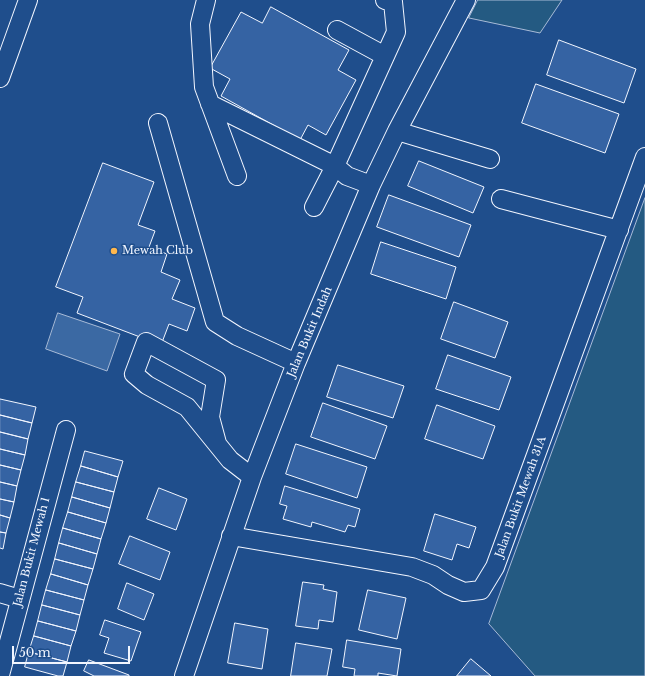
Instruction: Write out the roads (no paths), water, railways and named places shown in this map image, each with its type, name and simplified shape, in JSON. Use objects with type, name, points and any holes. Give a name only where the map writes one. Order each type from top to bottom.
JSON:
[{"type":"street","points":[[0,78],[28,0]]},
{"type":"street","points":[[206,0],[200,24],[204,87],[237,176]]},
{"type":"street","points":[[314,207],[335,166],[396,32],[393,2],[385,0]]},
{"type":"street","name":"Jalan Bukit Indah","points":[[184,676],[252,477],[296,363],[371,185],[397,131],[466,0]]},
{"type":"street","points":[[337,30],[385,56]]},
{"type":"street","points":[[210,104],[335,166],[347,176],[371,185]]},
{"type":"street","points":[[158,123],[215,322],[237,336],[296,363]]},
{"type":"street","points":[[397,131],[490,159]]},
{"type":"street","name":"Jalan Bukit Mewah 31A","points":[[231,536],[412,567],[464,592],[481,590],[496,567],[645,158]]},
{"type":"street","points":[[501,199],[618,230]]},
{"type":"street","points":[[217,443],[210,417],[216,380],[146,342],[134,374],[147,385],[187,408],[230,460],[252,477]]},
{"type":"street","name":"Jalan Bukit Mewah 1","points":[[0,675],[66,430]]},
{"type":"street","points":[[0,593],[20,599]]},
{"type":"place","name":"Mewah Club","points":[[114,251]]}]
